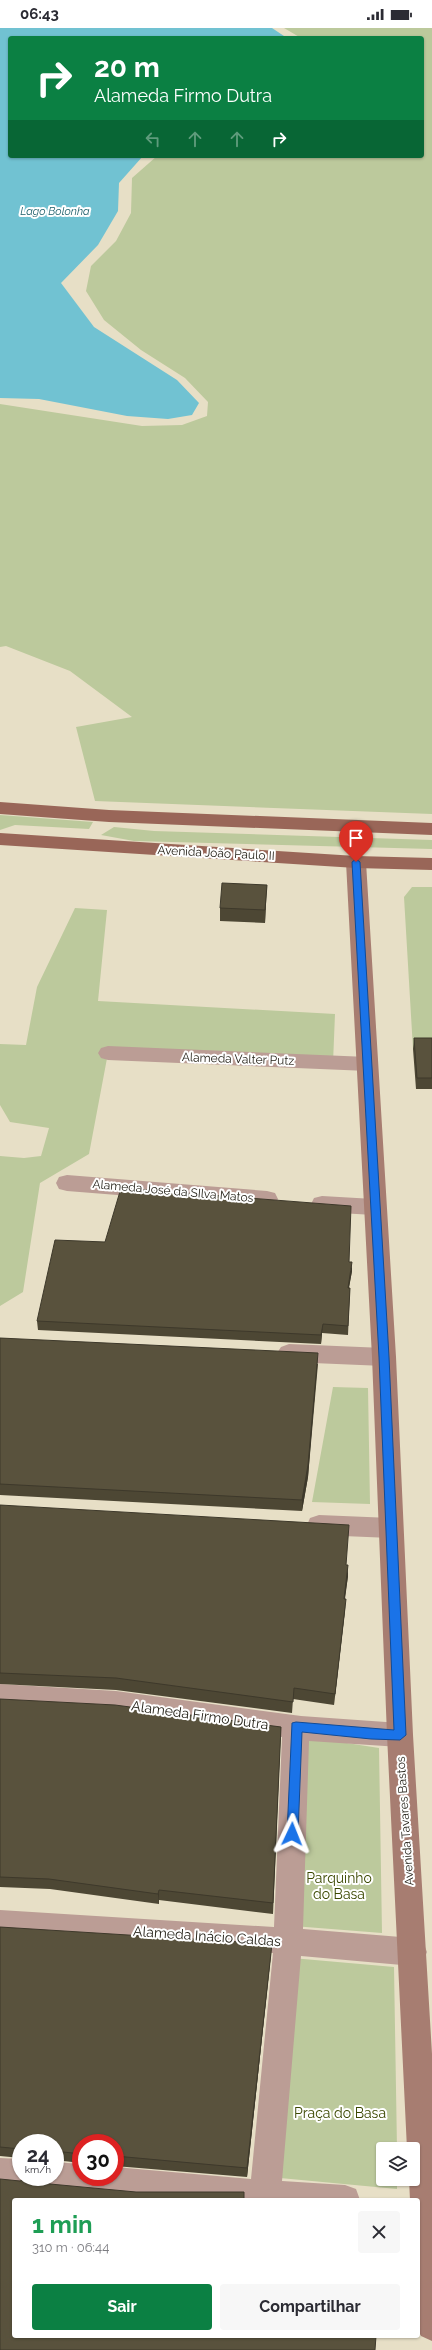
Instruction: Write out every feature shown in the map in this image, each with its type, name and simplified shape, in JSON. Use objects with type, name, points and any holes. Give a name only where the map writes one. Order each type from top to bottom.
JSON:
[{"type":"main road","points":[[0,808],[109,816],[432,829]]},
{"type":"main road","points":[[3,839],[16,832],[24,830],[97,833],[108,827],[111,820],[109,816]]},
{"type":"main road","name":"Avenida João Paulo II","points":[[3,839],[356,862],[432,864]]},
{"type":"main road","name":"Avenida Tavares Bastos","points":[[356,862],[368,1064],[374,1207],[384,1357],[400,1735],[413,1952],[422,2210],[432,2325]]},
{"type":"street","name":"Alameda Valter Putz","points":[[108,1053],[368,1064]]},
{"type":"street","name":"Alameda José da SIlva Matos","points":[[67,1183],[374,1207]]},
{"type":"street","points":[[264,1351],[384,1357]]},
{"type":"street","points":[[294,1523],[391,1528]]},
{"type":"street","name":"Alameda Firmo Dutra","points":[[0,1696],[131,1705],[263,1724],[371,1734],[400,1735]]},
{"type":"street","points":[[265,2195],[288,1941],[296,1726]]},
{"type":"street","name":"Alameda Inácio Caldas","points":[[0,1923],[288,1941],[413,1952]]},
{"type":"street","points":[[0,2172],[12,2173]]},
{"type":"street","points":[[64,2178],[313,2198]]},
{"type":"green space","points":[[284,28],[432,28],[432,814],[95,801],[76,727],[132,717],[70,671],[6,646],[0,647],[0,404],[142,426],[182,425],[207,416],[208,402],[185,378],[141,350],[104,320],[86,291],[91,266],[116,241],[131,213],[132,178],[155,158],[424,158],[424,36],[298,36]]},
{"type":"green space","points":[[0,815],[93,822],[89,829],[15,825],[0,830]]},
{"type":"green space","points":[[114,827],[154,831],[432,840],[432,849],[134,841],[101,835]]},
{"type":"green space","points":[[412,887],[432,887],[432,1050],[413,1049],[404,897]]},
{"type":"green space","points":[[75,908],[107,910],[98,1001],[335,1014],[333,1063],[108,1053],[89,1154],[40,1183],[23,1292],[0,1306],[0,1156],[24,1158],[41,1156],[49,1128],[10,1122],[0,1105],[0,1044],[26,1045],[37,987]]},
{"type":"green space","points":[[333,1387],[368,1388],[370,1504],[312,1502]]},
{"type":"green space","name":"Parquinho do Basa","points":[[308,1737],[379,1748],[382,1933],[293,1926]]},
{"type":"green space","name":"Praça do Basa","points":[[292,1958],[394,1967],[397,2142],[376,2142],[376,2186],[397,2186],[397,2189],[280,2178]]},
{"type":"water","name":"Lago Bolonha","points":[[0,28],[272,28],[284,36],[8,36],[8,158],[141,158],[119,183],[118,211],[98,245],[61,283],[94,327],[177,380],[199,403],[192,415],[168,419],[127,416],[39,399],[0,398]]},
{"type":"building","points":[[222,883],[267,885],[265,910],[220,908]]},
{"type":"building","points":[[414,1038],[432,1038],[432,1078],[417,1078]]},
{"type":"building","points":[[121,1188],[351,1206],[349,1262],[352,1262],[348,1288],[350,1288],[348,1326],[323,1324],[321,1335],[37,1321],[55,1240],[105,1242]]},
{"type":"building","points":[[0,1338],[318,1353],[308,1465],[302,1500],[0,1484]]},
{"type":"building","points":[[0,1505],[349,1525],[346,1565],[348,1565],[344,1599],[346,1599],[335,1694],[294,1688],[293,1702],[116,1678],[0,1673]]},
{"type":"building","points":[[0,1699],[115,1705],[281,1727],[273,1903],[159,1890],[158,1894],[49,1879],[0,1877]]},
{"type":"building","points":[[0,1927],[272,1944],[247,2168],[124,2157],[124,2134],[72,2134],[72,2153],[64,2152],[64,2134],[12,2134],[12,2148],[0,2147]]},
{"type":"building","points":[[0,2179],[12,2180],[12,2186],[64,2185],[136,2192],[244,2192],[244,2198],[12,2198],[12,2338],[376,2338],[375,2350],[0,2350]]},
{"type":"route","points":[[292,1834],[296,1726],[371,1734],[400,1735],[384,1357],[374,1207],[359,888],[356,862]]}]
